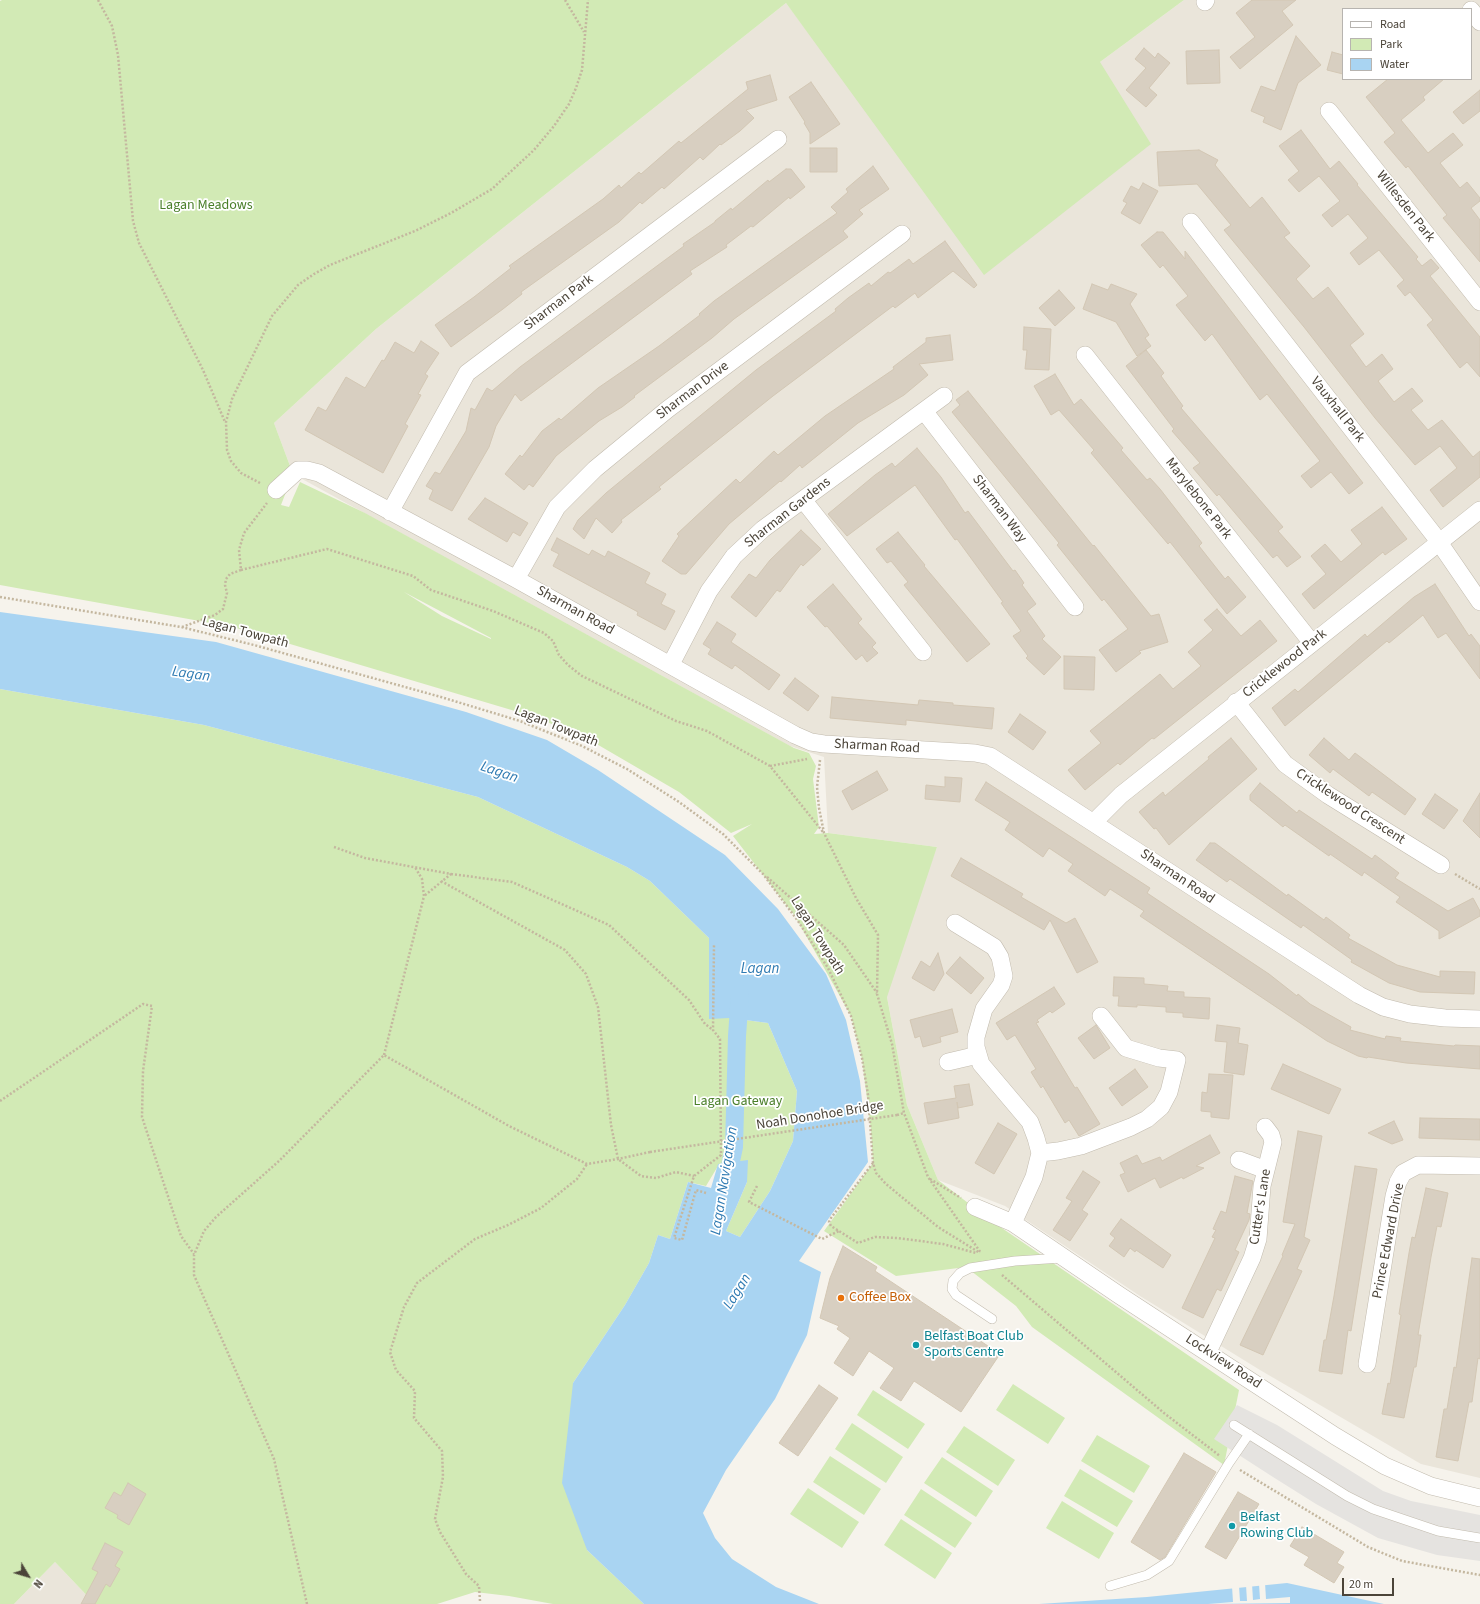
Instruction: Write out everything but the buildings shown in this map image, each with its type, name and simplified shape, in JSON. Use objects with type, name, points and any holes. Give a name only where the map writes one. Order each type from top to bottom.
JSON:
[{"type":"street","points":[[1472,12],[1480,22]]},
{"type":"street","name":"Willesden Park","points":[[1329,112],[1480,302]]},
{"type":"street","name":"Sharman Park","points":[[390,512],[467,372],[778,139]]},
{"type":"street","name":"Vauxhall Park","points":[[1191,222],[1439,542],[1480,602]]},
{"type":"street","name":"Sharman Drive","points":[[516,578],[557,507],[595,470],[668,409],[902,234]]},
{"type":"street","name":"Marylebone Park","points":[[1085,355],[1312,643]]},
{"type":"street","name":"Sharman Gardens","points":[[671,664],[710,591],[734,556],[762,529],[804,501],[944,396]]},
{"type":"street","name":"Sharman Way","points":[[924,411],[1075,607]]},
{"type":"street","name":"Sharman Road","points":[[276,490],[298,470],[307,470],[319,473],[516,578],[795,735],[811,742],[975,753],[990,756],[1094,822],[1359,996],[1383,1007],[1410,1014],[1445,1018],[1480,1019]]},
{"type":"street","points":[[804,501],[923,652]]},
{"type":"street","name":"Cricklewood Park","points":[[1094,822],[1121,795],[1236,702],[1480,510]]},
{"type":"street","name":"Cricklewood Crescent","points":[[1236,702],[1285,764],[1328,795],[1441,865]]},
{"type":"street","points":[[955,923],[994,947],[1000,956],[1004,976],[1001,985],[984,1009],[979,1024],[976,1037],[978,1055],[981,1064],[1030,1122],[1040,1152],[1034,1177],[1013,1223]]},
{"type":"street","points":[[1040,1152],[1058,1151],[1082,1146],[1131,1127],[1147,1119],[1161,1107],[1169,1092],[1177,1060],[1159,1058],[1126,1048],[1101,1016]]},
{"type":"street","points":[[948,1062],[978,1055]]},
{"type":"street","name":"Cutter's Lane","points":[[1208,1352],[1252,1258],[1258,1239],[1262,1186],[1273,1142],[1271,1134],[1265,1127]]},
{"type":"street","points":[[1240,1160],[1266,1170]]},
{"type":"street","name":"Prince Edward Drive","points":[[1367,1364],[1394,1196],[1398,1182],[1403,1173],[1418,1165],[1480,1166]]},
{"type":"street","name":"Lockview Road","points":[[975,1207],[1013,1223],[1336,1436],[1385,1466],[1430,1486],[1480,1498]]},
{"type":"lane","points":[[992,1319],[956,1295],[952,1289],[953,1281],[960,1273],[970,1268],[1015,1261],[1065,1257]]},
{"type":"lane","points":[[1234,1425],[1347,1496],[1373,1509],[1438,1531],[1480,1538]]},
{"type":"lane","points":[[1110,1586],[1146,1575],[1169,1561],[1229,1463],[1249,1434]]},
{"type":"path","points":[[98,0],[112,26],[118,55],[133,221],[138,243],[203,370],[226,422]]},
{"type":"path","points":[[565,0],[585,32]]},
{"type":"path","points":[[241,570],[240,550],[244,534],[276,490],[241,473],[231,461],[227,450],[226,422],[232,399],[272,316],[298,285],[330,265],[415,231],[452,213],[492,189],[534,150],[554,126],[569,104],[576,88],[582,70],[588,0]]},
{"type":"path","points":[[181,627],[215,615],[223,609],[227,593],[225,585],[226,579],[230,574],[327,549],[413,576],[431,590],[493,610],[544,633],[553,641],[559,655],[582,676],[676,721],[708,731],[770,766],[824,833],[856,898],[878,935],[878,994],[892,1044],[904,1113],[928,1177],[982,1254]]},
{"type":"path","name":"Lagan Towpath","points":[[0,597],[181,627],[262,647],[441,697],[520,721],[582,746],[627,769],[679,802],[723,834],[763,874],[798,921],[828,968],[851,1016],[862,1058],[868,1095],[872,1163]]},
{"type":"path","points":[[770,766],[821,757],[817,787],[824,833]]},
{"type":"path","points":[[334,847],[365,858],[451,874],[512,882],[609,925],[689,1000],[704,1024],[713,1030],[720,1038],[721,1155],[694,1176],[674,1238],[682,1240],[696,1190],[706,1193]]},
{"type":"path","points":[[1441,865],[1480,889]]},
{"type":"path","points":[[307,1604],[274,1459],[194,1275],[194,1255],[204,1231],[216,1217],[279,1161],[384,1055],[424,896],[422,879],[415,867]]},
{"type":"path","points":[[424,896],[451,874]]},
{"type":"path","points":[[763,874],[844,945],[878,994]]},
{"type":"path","points":[[441,881],[565,950],[586,974],[598,1007],[611,1125],[618,1159],[641,1176],[656,1178],[676,1172],[694,1176]]},
{"type":"path","points":[[713,1030],[714,945]]},
{"type":"path","points":[[0,1101],[143,1004],[152,1006],[143,1071],[142,1117],[181,1236],[194,1255]]},
{"type":"path","points":[[384,1055],[509,1126],[587,1164],[577,1179],[541,1208],[508,1225],[475,1239],[417,1283],[404,1307],[390,1352],[396,1370],[414,1391],[414,1418],[442,1451],[443,1477],[435,1519],[440,1532],[466,1574],[479,1586],[480,1601]]},
{"type":"path","name":"Noah Donohoe Bridge","points":[[587,1164],[650,1152],[904,1113]]},
{"type":"path","points":[[872,1163],[829,1222],[831,1226],[858,1243],[875,1237],[897,1238],[943,1244],[982,1254]]},
{"type":"path","points":[[872,1163],[876,1173],[886,1184],[938,1227],[982,1254]]},
{"type":"path","points":[[928,1177],[975,1207]]},
{"type":"path","points":[[757,1186],[749,1202],[818,1238],[822,1239],[839,1231]]},
{"type":"path","points":[[989,1265],[1164,1413],[1229,1463],[1368,1547],[1402,1561],[1480,1575]]},
{"type":"shaded area","points":[[1184,0],[1480,0],[1480,1478],[1421,1464],[1260,1370],[1140,1296],[1005,1206],[938,1180],[907,1105],[885,986],[937,847],[828,833],[824,757],[790,746],[293,474],[274,423],[376,329],[786,3],[815,41],[1100,62]]},
{"type":"shaded area","points":[[1237,1405],[1277,1425],[1383,1491],[1411,1501],[1480,1515],[1480,1561],[1437,1555],[1378,1538],[1316,1504],[1273,1477],[1214,1439]]},
{"type":"shaded area","points":[[55,1562],[95,1604],[14,1604]]},
{"type":"green space","name":"Lagan Meadows","points":[[1184,0],[1100,62],[1151,144],[984,275],[786,3],[376,329],[274,423],[293,474],[281,505],[289,507],[300,482],[365,513],[794,748],[809,753],[816,766],[813,779],[819,827],[814,834],[828,833],[937,847],[887,997],[907,1105],[938,1180],[993,1222],[1239,1390],[1224,1465],[1032,1327],[1016,1306],[966,1267],[896,1276],[824,1231],[873,1163],[871,1130],[862,1059],[851,1016],[795,916],[733,836],[752,824],[731,833],[679,792],[588,739],[535,717],[233,627],[0,585],[0,1]],"holes":[[[404,592],[491,638],[442,616]]]},
{"type":"green space","name":"Lagan Gateway","points":[[0,689],[204,725],[478,797],[627,867],[650,881],[709,938],[709,1018],[730,1018],[768,1023],[797,1091],[793,1141],[770,1191],[740,1237],[726,1231],[747,1182],[718,1166],[706,1186],[688,1182],[670,1239],[658,1235],[649,1263],[625,1305],[573,1383],[587,1550],[644,1604],[553,1604],[509,1596],[475,1592],[437,1604],[95,1604],[55,1562],[14,1604],[0,1604]]},
{"type":"green space","points":[[1013,1384],[1065,1418],[1048,1444],[996,1410]]},
{"type":"green space","points":[[873,1390],[925,1424],[908,1449],[857,1415]]},
{"type":"green space","points":[[852,1423],[903,1457],[886,1483],[835,1449]]},
{"type":"green space","points":[[964,1426],[1015,1460],[998,1486],[946,1452]]},
{"type":"green space","points":[[1097,1435],[1150,1466],[1134,1493],[1081,1461]]},
{"type":"green space","points":[[830,1456],[881,1489],[864,1515],[813,1482]]},
{"type":"green space","points":[[942,1457],[993,1491],[976,1517],[924,1483]]},
{"type":"green space","points":[[1080,1469],[1133,1501],[1117,1527],[1064,1496]]},
{"type":"green space","points":[[808,1488],[859,1522],[842,1548],[790,1514]]},
{"type":"green space","points":[[921,1489],[972,1523],[955,1548],[904,1515]]},
{"type":"green space","points":[[1062,1501],[1114,1533],[1099,1559],[1046,1528]]},
{"type":"green space","points":[[901,1519],[952,1553],[935,1579],[884,1545]]},
{"type":"water","points":[[0,612],[216,642],[466,712],[547,740],[598,770],[725,855],[778,909],[826,974],[846,1020],[860,1081],[868,1162],[799,1261],[821,1272],[807,1335],[775,1399],[726,1470],[703,1513],[715,1538],[732,1559],[776,1587],[819,1604],[644,1604],[587,1550],[562,1483],[573,1383],[625,1305],[649,1263],[658,1235],[670,1239],[688,1182],[711,1188],[718,1164],[748,1160],[747,1182],[726,1231],[740,1237],[770,1191],[793,1141],[797,1091],[768,1023],[730,1018],[709,1019],[709,938],[650,881],[627,867],[478,797],[204,725],[0,689]]},
{"type":"water","points":[[1287,1583],[1384,1604],[1039,1604],[1147,1597]]},
{"type":"pier","points":[[1265,1583],[1266,1599],[1290,1597],[1290,1603],[1208,1604],[1233,1602],[1232,1586],[1239,1586],[1240,1601],[1247,1601],[1246,1585],[1252,1584],[1253,1600],[1260,1599],[1259,1584]]},
{"type":"waterway","name":"Lagan Navigation","points":[[726,1185],[734,1147],[737,1036],[740,994]]},
{"type":"place","name":"Coffee Box","points":[[841,1298]]},
{"type":"place","name":"Belfast Boat Club Sports Centre","points":[[916,1345]]},
{"type":"place","name":"Belfast Rowing Club","points":[[1232,1526]]},
{"type":"water label","name":"Lagan","points":[[191,675]]},
{"type":"water label","name":"Lagan","points":[[499,773]]},
{"type":"water label","name":"Lagan","points":[[760,970]]},
{"type":"water label","name":"Lagan","points":[[738,1292]]}]
